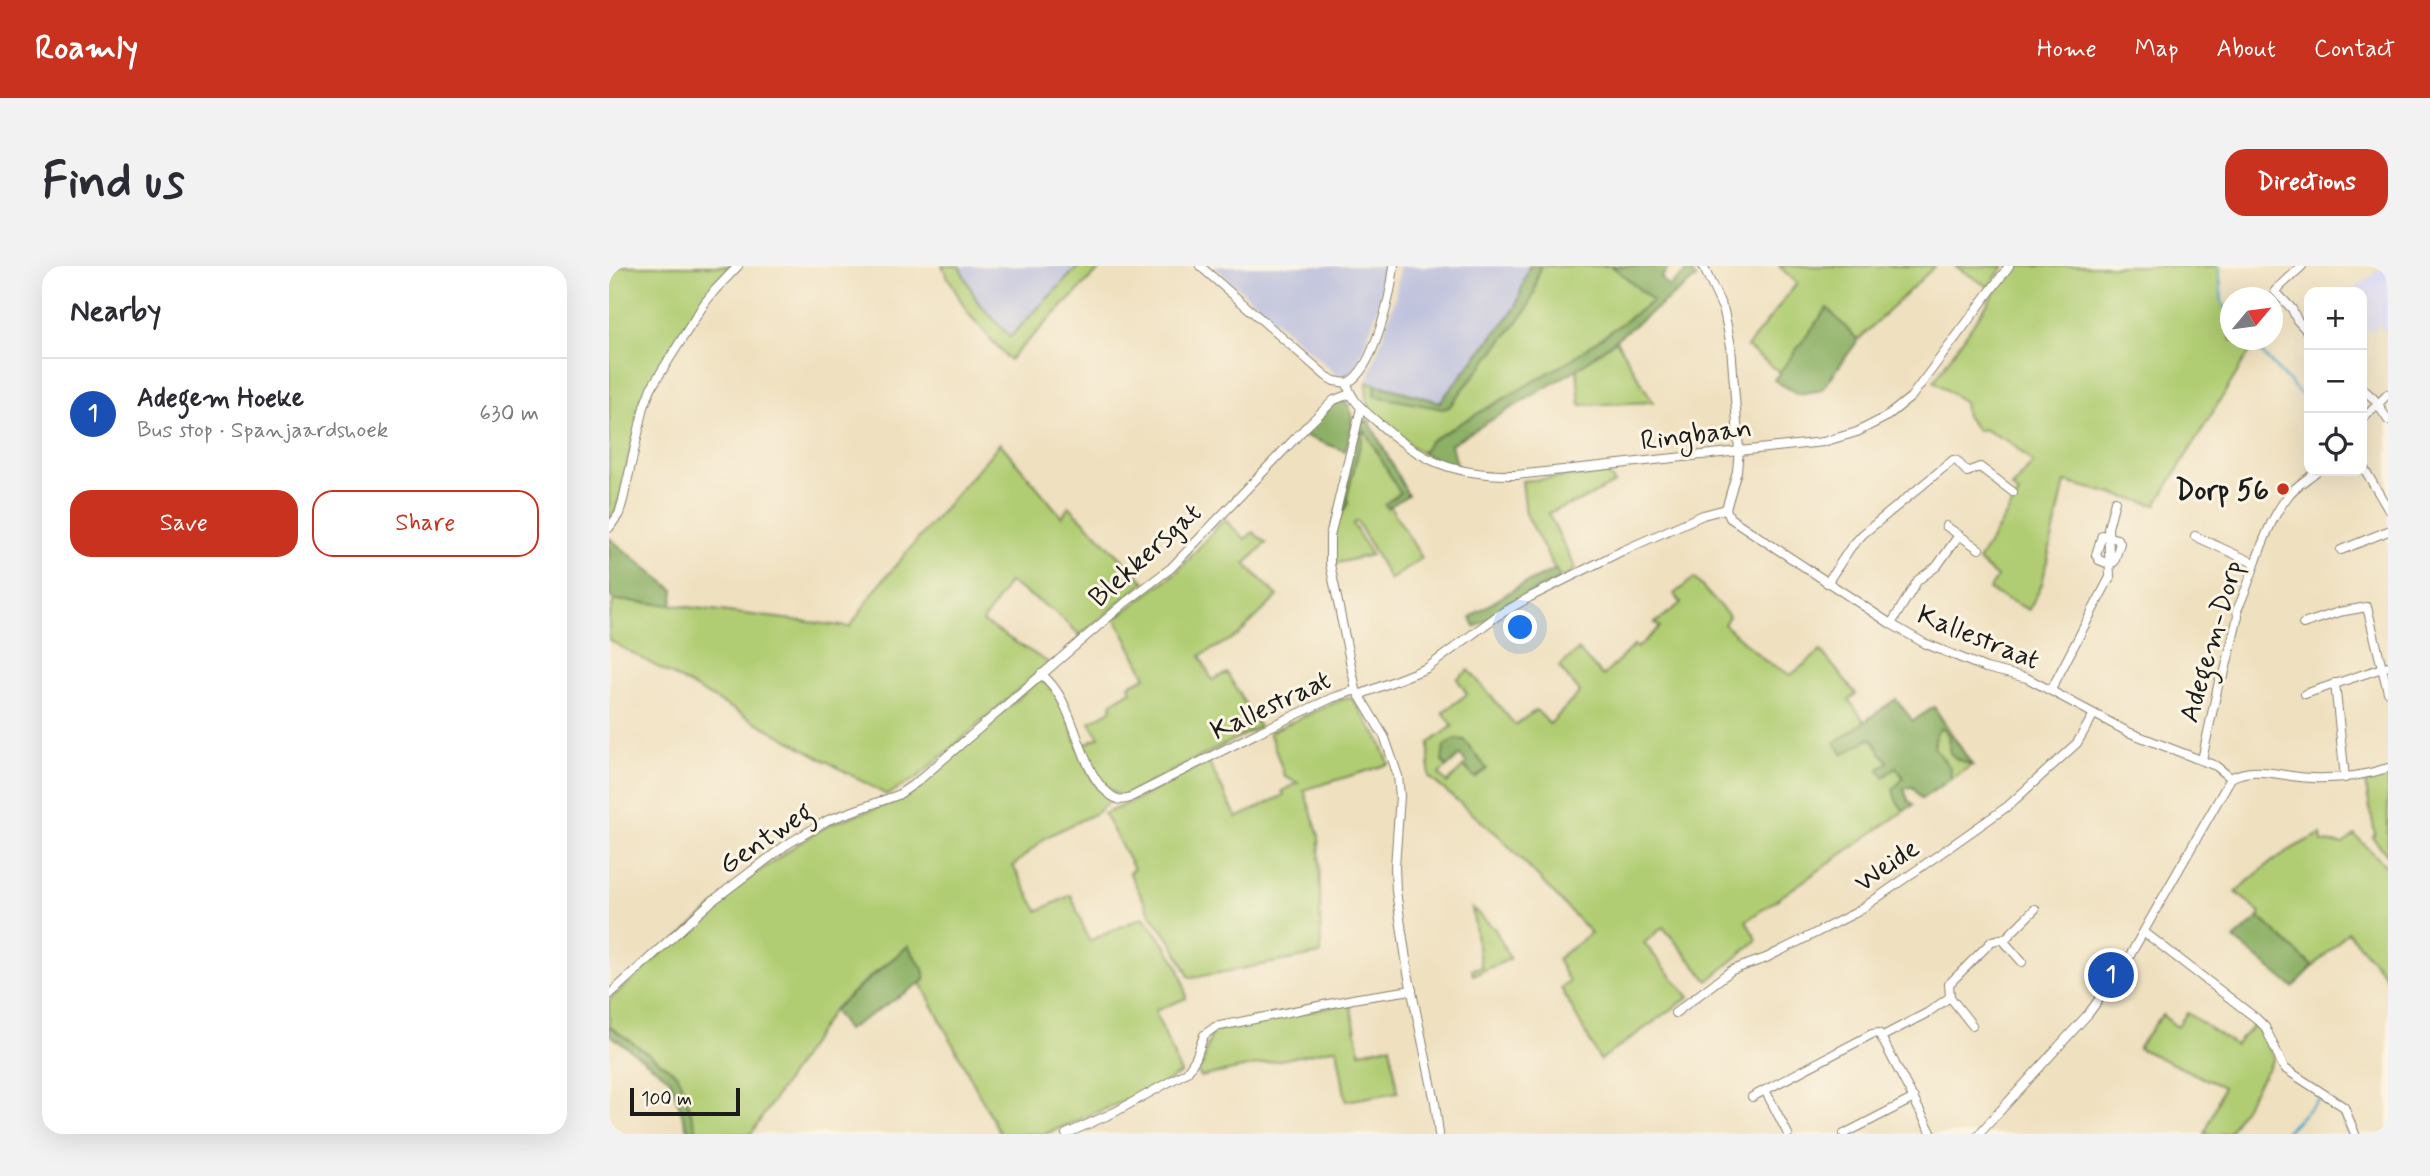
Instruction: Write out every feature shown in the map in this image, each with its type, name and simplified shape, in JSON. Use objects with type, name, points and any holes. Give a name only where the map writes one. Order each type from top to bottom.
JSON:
[{"type":"street","points":[[609,528],[623,500],[644,407],[651,388],[709,297],[738,266]]},
{"type":"street","points":[[1200,266],[1326,376],[1334,382],[1347,383],[1360,374],[1376,339],[1390,293],[1394,266]]},
{"type":"street","points":[[1703,266],[1724,311],[1728,331],[1739,450],[1737,471],[1726,509]]},
{"type":"street","name":"Ringbaan","points":[[1347,383],[1350,394],[1361,408],[1405,447],[1435,464],[1467,473],[1488,475],[1575,470],[1823,442],[1857,432],[1886,417],[1911,397],[2009,266]]},
{"type":"street","points":[[2302,266],[2275,291],[2292,309],[2304,328]]},
{"type":"street","name":"Blekkersgat","points":[[961,742],[1126,602],[1171,568],[1307,426],[1334,400],[1350,394]]},
{"type":"street","points":[[2367,394],[2388,420]]},
{"type":"street","points":[[2367,415],[2388,394]]},
{"type":"street","name":"Kallestraat","points":[[1357,693],[1329,550],[1334,514],[1361,408]]},
{"type":"street","points":[[1827,583],[1863,534],[1953,460],[1967,472],[1980,467],[2013,492]]},
{"type":"street","points":[[2367,473],[2388,509]]},
{"type":"street","name":"Adegem-Dorp","points":[[2202,760],[2219,681],[2224,675],[2238,616],[2237,610],[2254,563],[2271,524],[2289,494],[2311,476]]},
{"type":"street","points":[[2051,690],[2110,577],[2108,535],[2115,501]]},
{"type":"street","name":"Kallestraat","points":[[1041,674],[1062,696],[1094,776],[1103,789],[1119,800],[1127,799],[1332,698],[1357,693],[1427,668],[1487,623],[1530,597],[1622,551],[1703,515],[1726,509],[1730,518],[1827,583],[1924,643],[1986,668],[2027,678],[2154,743],[2216,766],[2231,778]]},
{"type":"street","points":[[1946,526],[1979,549]]},
{"type":"street","points":[[2341,550],[2388,531]]},
{"type":"street","points":[[1891,624],[1918,580],[1933,570],[1959,535]]},
{"type":"street","points":[[2195,536],[2254,563]]},
{"type":"street","points":[[2303,624],[2339,612],[2367,607],[2385,667],[2388,692]]},
{"type":"street","points":[[2305,694],[2385,667]]},
{"type":"street","points":[[2335,683],[2345,778]]},
{"type":"street","points":[[1357,693],[1391,752],[1398,776],[1400,796],[1396,891],[1439,1134]]},
{"type":"street","name":"Weide","points":[[1675,1013],[1732,970],[1766,958],[1857,912],[2008,806],[2077,743],[2094,714]]},
{"type":"street","name":"Gentweg","points":[[609,995],[711,902],[786,845],[828,820],[898,795],[961,742]]},
{"type":"street","points":[[1979,1134],[2089,1013],[2125,964],[2231,778],[2250,771],[2309,778],[2345,778],[2388,768]]},
{"type":"street","points":[[1972,1025],[1950,997],[1949,984],[1992,941],[2005,938],[2035,909]]},
{"type":"street","points":[[2144,932],[2257,1019],[2265,1027],[2284,1068],[2344,1107],[2355,1134]]},
{"type":"street","points":[[2001,939],[2022,962]]},
{"type":"street","points":[[1066,1134],[1115,1112],[1188,1072],[1204,1035],[1215,1027],[1358,998],[1412,990]]},
{"type":"street","points":[[1881,1037],[1927,1013],[1950,997]]},
{"type":"street","points":[[1752,1097],[1872,1034],[1879,1033],[1932,1134]]},
{"type":"street","points":[[1765,1090],[1788,1134]]},
{"type":"street","points":[[1844,1134],[1913,1098]]},
{"type":"shaded area","points":[[942,266],[1103,266],[1009,360],[967,312]]},
{"type":"shaded area","points":[[1214,266],[1386,266],[1377,310],[1355,370],[1345,376],[1337,375]]},
{"type":"shaded area","points":[[1400,266],[1529,266],[1516,307],[1440,402],[1367,382],[1395,300]]},
{"type":"shaded area","points":[[2388,266],[2388,336],[2380,325],[2370,332],[2367,328],[2367,287],[2356,287]]},
{"type":"green space","points":[[609,266],[732,266],[686,324],[660,369],[640,416],[630,449],[622,492],[609,522]]},
{"type":"green space","points":[[942,266],[959,266],[977,301],[1010,337],[1079,266],[1103,266],[1009,360],[967,312]]},
{"type":"green space","points":[[1529,266],[1540,266],[1527,310],[1449,407],[1443,409],[1374,396],[1376,384],[1440,402],[1516,307]]},
{"type":"green space","points":[[1540,266],[1612,266],[1654,300],[1569,361],[1430,441],[1422,453],[1376,418],[1368,404],[1367,382],[1376,384],[1374,395],[1449,407],[1527,310]]},
{"type":"green space","points":[[1612,266],[1670,266],[1661,278],[1669,287],[1689,269],[1696,278],[1577,369],[1451,444],[1458,468],[1422,453],[1430,441],[1569,361],[1653,301]]},
{"type":"green space","points":[[1779,266],[1935,266],[1858,340],[1827,309],[1780,372],[1747,347],[1797,283]]},
{"type":"green space","points":[[1955,266],[2004,266],[1988,287]]},
{"type":"green space","points":[[2013,266],[2219,266],[2220,350],[2251,350],[2156,505],[2065,482],[2042,584],[2029,610],[1989,590],[1997,577],[1978,561],[2019,494],[2012,488],[2033,463],[2010,442],[1983,429],[1978,431],[1966,416],[1964,402],[1934,381]]},
{"type":"green space","points":[[1827,308],[1858,340],[1822,390],[1798,394],[1774,380]]},
{"type":"green space","points":[[1616,340],[1653,402],[1580,405],[1577,369]]},
{"type":"green space","points":[[1337,399],[1346,402],[1351,413],[1345,451],[1303,435]]},
{"type":"green space","points":[[1363,420],[1369,421],[1408,495],[1387,508],[1385,504],[1400,493],[1364,429],[1347,497],[1348,503],[1340,517],[1337,515],[1359,425]]},
{"type":"green space","points":[[1364,428],[1400,493],[1385,504],[1390,506],[1422,558],[1390,580],[1357,521],[1353,524],[1371,555],[1333,564],[1332,550],[1337,515],[1348,503],[1346,497]]},
{"type":"green space","points":[[1000,443],[1062,517],[1069,506],[1145,582],[1080,635],[1055,612],[1009,582],[983,622],[1049,663],[918,777],[887,795],[609,640],[609,617],[614,600],[850,627],[878,586]]},
{"type":"green space","points":[[1607,473],[1615,483],[1580,501],[1548,513],[1576,569],[1560,579],[1526,514],[1522,481]]},
{"type":"green space","points":[[1224,519],[1245,539],[1253,532],[1266,543],[1245,564],[1278,596],[1237,636],[1200,656],[1212,680],[1227,673],[1259,727],[1122,797],[1102,782],[1083,745],[1099,737],[1090,722],[1111,710],[1112,702],[1132,691],[1129,685],[1146,677],[1116,618],[1179,570]]},
{"type":"green space","points":[[609,538],[674,590],[672,605],[614,600],[609,595]]},
{"type":"green space","points":[[1556,569],[1560,579],[1524,596],[1475,627],[1471,617],[1476,613],[1518,587]]},
{"type":"green space","points":[[1694,578],[1729,616],[1724,624],[1764,660],[1791,675],[1821,651],[1856,694],[1849,700],[1865,722],[1836,743],[1870,737],[1888,762],[1884,776],[1896,767],[1904,779],[1898,784],[1896,800],[1904,811],[1746,921],[1757,940],[1708,981],[1663,927],[1644,943],[1689,997],[1600,1060],[1561,988],[1569,982],[1557,959],[1591,933],[1500,837],[1429,777],[1429,743],[1453,726],[1443,712],[1467,694],[1457,679],[1469,670],[1515,725],[1536,710],[1550,724],[1580,692],[1559,667],[1578,650],[1603,676],[1634,645],[1637,648],[1660,627],[1655,623],[1681,603],[1674,594]],"holes":[[[1464,740],[1475,778],[1464,766],[1447,783],[1439,774],[1447,767],[1442,761]]]},
{"type":"green space","points":[[1039,680],[1055,693],[1068,718],[1089,773],[1109,799],[1096,813],[1046,837],[1013,866],[1038,911],[1071,895],[1089,941],[1143,917],[1148,922],[1173,957],[1184,987],[1186,998],[1155,1011],[1181,1073],[1155,1088],[1045,1134],[1000,1134],[921,983],[925,980],[923,970],[908,947],[833,1010],[751,1134],[698,1134],[678,1075],[609,1026],[609,1000],[745,881],[832,823],[891,803],[910,793]]},
{"type":"green space","points":[[1350,698],[1380,741],[1389,764],[1304,790],[1319,836],[1321,954],[1189,977],[1174,946],[1150,913],[1129,872],[1134,869],[1104,814],[1208,761],[1237,818],[1284,795],[1282,791],[1298,783],[1285,777],[1269,732]]},
{"type":"green space","points":[[1896,699],[1913,721],[1934,707],[1972,765],[1950,753],[1948,735],[1944,729],[1940,729],[1936,734],[1934,747],[1950,768],[1951,779],[1921,799],[1913,787],[1904,788],[1913,805],[1904,811],[1896,800],[1893,789],[1904,778],[1896,767],[1884,777],[1879,769],[1888,762],[1871,738],[1843,754],[1835,743]]},
{"type":"green space","points":[[1940,729],[1944,729],[1948,735],[1950,753],[1972,765],[1951,779],[1950,768],[1934,747],[1936,734]]},
{"type":"green space","points":[[1456,739],[1464,740],[1487,769],[1475,778],[1464,766],[1467,763],[1460,755],[1447,767],[1442,761],[1444,746]]},
{"type":"green space","points":[[2387,775],[2388,856],[2372,837],[2375,834],[2365,782]]},
{"type":"green space","points":[[2321,834],[2322,842],[2343,844],[2355,835],[2388,868],[2388,979],[2348,932],[2313,967],[2236,892],[2276,859]]},
{"type":"green space","points":[[1472,908],[1495,929],[1510,959],[1473,975],[1472,969],[1481,967]]},
{"type":"green space","points":[[2259,917],[2313,967],[2293,987],[2234,939]]},
{"type":"green space","points":[[908,946],[923,969],[925,980],[847,1030],[833,1010]]},
{"type":"green space","points":[[1350,1003],[1360,1052],[1390,1046],[1398,1092],[1346,1101],[1337,1048],[1200,1077],[1198,1070],[1202,1066],[1212,1031]]},
{"type":"green space","points":[[2187,1013],[2235,1045],[2256,1023],[2274,1058],[2228,1134],[2205,1134],[2223,1087],[2138,1048],[2162,1015],[2177,1027]]},
{"type":"green space","points":[[609,1026],[678,1075],[698,1134],[689,1134],[670,1079],[609,1034]]},
{"type":"waterway","points":[[2219,266],[2221,287]]},
{"type":"waterway","points":[[2259,350],[2304,398]]},
{"type":"waterway","points":[[2283,1134],[2323,1098]]},
{"type":"waterway","points":[[2332,1103],[2343,1117],[2349,1134]]},
{"type":"place","name":"Dorp 56","points":[[2283,489]]},
{"type":"place","name":"Adegem Hoeke","points":[[2111,975]]}]
